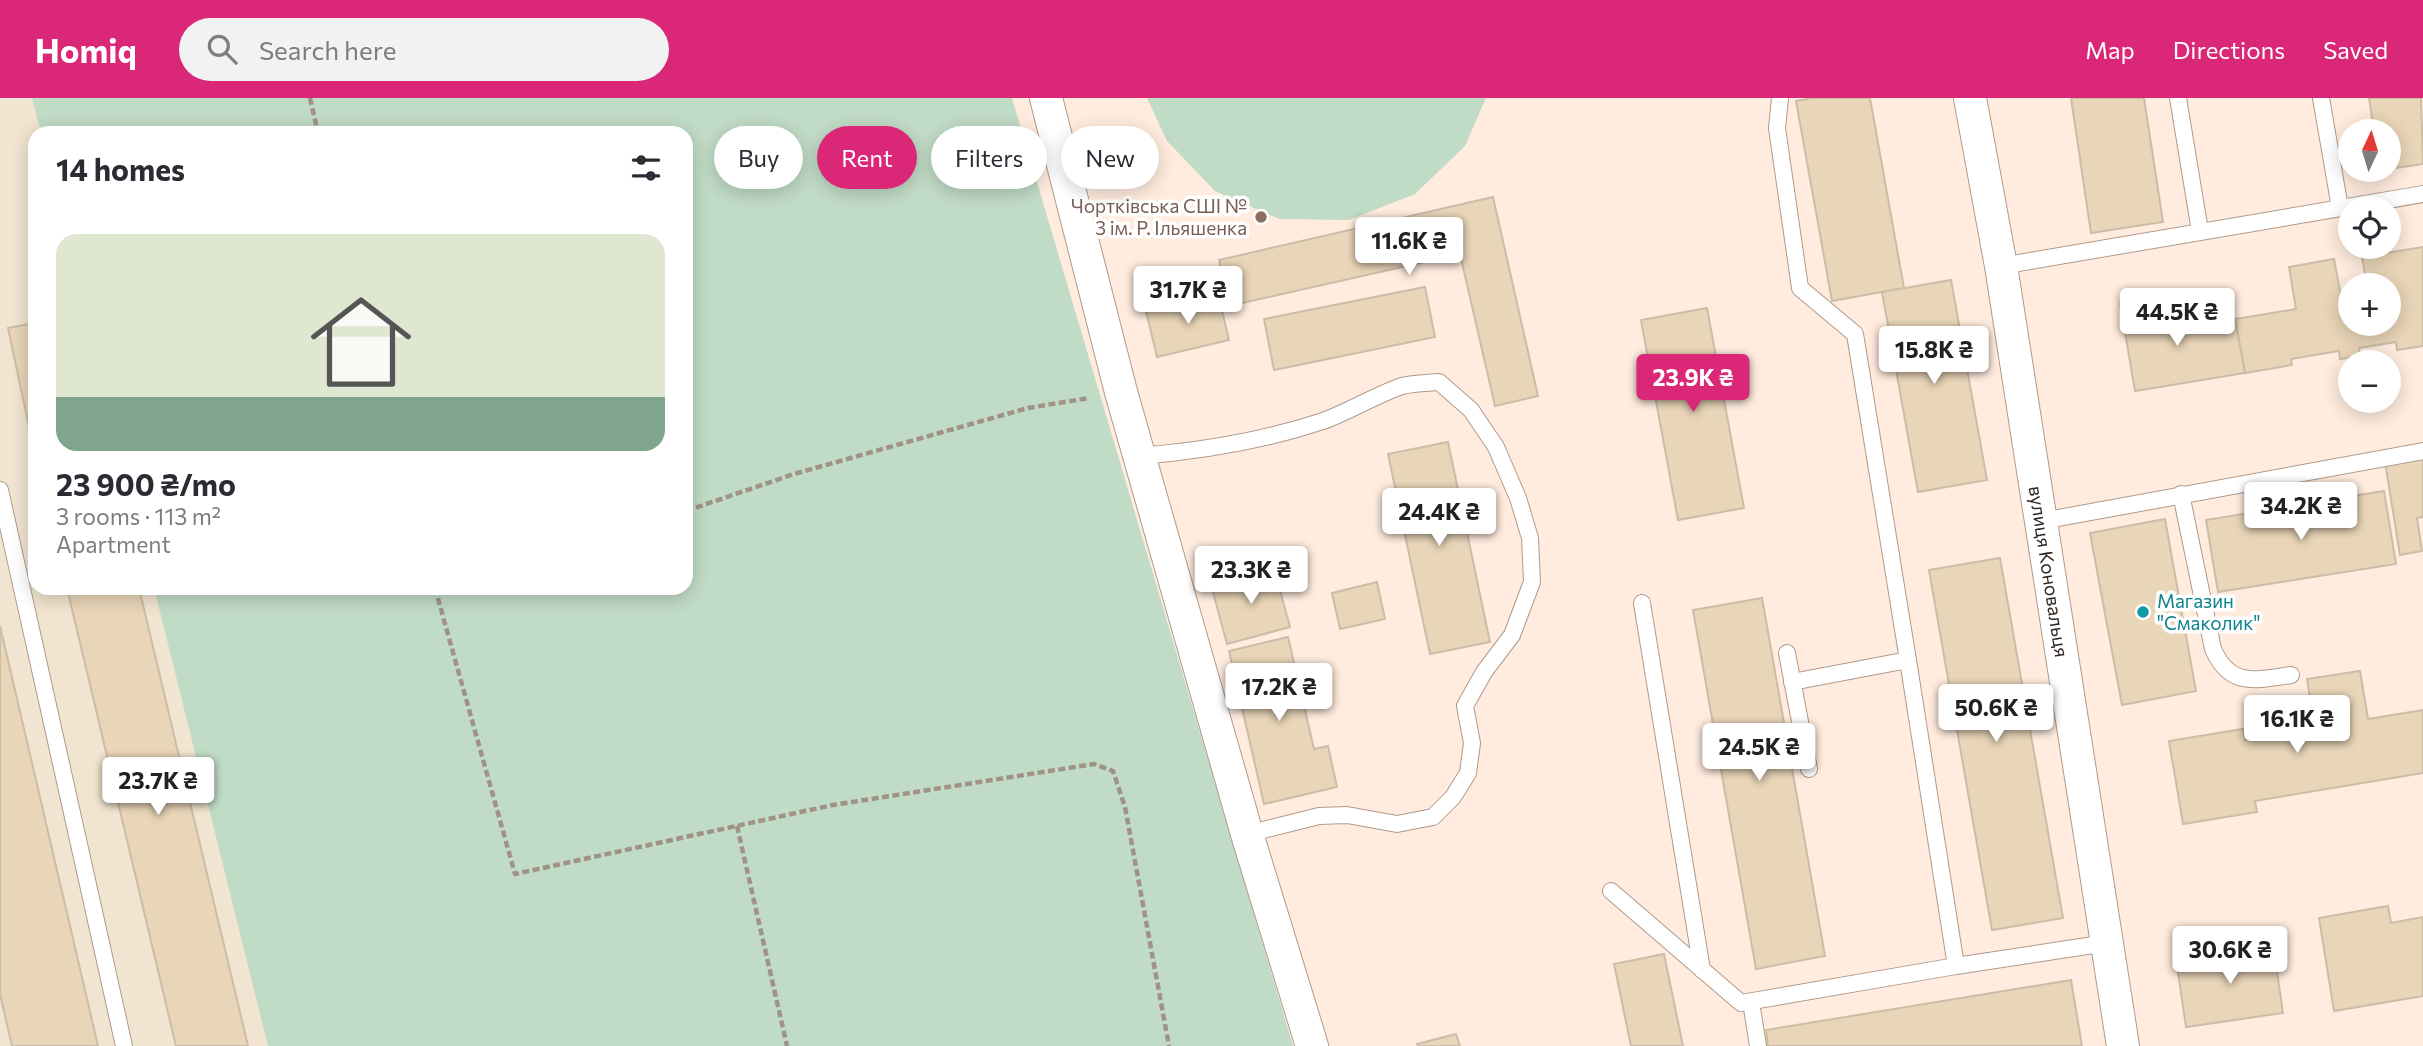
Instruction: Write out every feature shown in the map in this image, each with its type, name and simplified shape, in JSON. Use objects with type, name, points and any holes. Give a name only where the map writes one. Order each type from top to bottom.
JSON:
[{"type":"street","points":[[1046,98],[1121,392],[1247,834],[1312,1046]]},
{"type":"street","name":"вулиця Коновальця","points":[[1970,98],[2001,265],[2123,1046]]},
{"type":"lane","points":[[1780,98],[1777,128],[1800,288],[1855,334],[1956,966]]},
{"type":"lane","points":[[2178,98],[2200,231]]},
{"type":"lane","points":[[2321,98],[2338,196]]},
{"type":"lane","points":[[2401,198],[2423,194]]},
{"type":"lane","points":[[2001,265],[2338,208]]},
{"type":"lane","points":[[1139,456],[1187,453],[1280,434],[1325,420],[1403,386],[1439,382],[1471,410],[1496,447],[1518,498],[1530,538],[1532,582],[1512,635],[1484,672],[1465,706],[1472,743],[1468,774],[1453,797],[1433,817],[1397,824],[1347,815],[1319,816],[1247,834]]},
{"type":"lane","points":[[2042,521],[2423,451]]},
{"type":"lane","points":[[0,489],[124,1046]]},
{"type":"lane","points":[[2181,494],[2217,658],[2223,667],[2241,678],[2252,680],[2291,675]]},
{"type":"lane","points":[[1642,603],[1702,970]]},
{"type":"lane","points":[[1787,653],[1809,769]]},
{"type":"lane","points":[[1793,682],[1908,660]]},
{"type":"lane","points":[[1611,891],[1741,1003],[2107,943]]},
{"type":"lane","points":[[1751,1002],[1758,1046]]},
{"type":"path","points":[[310,98],[316,126]]},
{"type":"path","points":[[693,509],[794,474],[1014,412],[1121,392]]},
{"type":"path","points":[[438,595],[514,874],[833,805],[1094,764],[1113,771],[1125,807],[1169,1046]]},
{"type":"path","points":[[737,826],[787,1046]]},
{"type":"shaded area","points":[[0,98],[32,98],[39,126],[28,126],[28,595],[156,595],[268,1046],[0,1046]]},
{"type":"green space","points":[[32,98],[1012,98],[1020,126],[931,126],[931,189],[1039,189],[1293,1046],[268,1046],[156,595],[693,595],[693,126],[39,126]]},
{"type":"green space","points":[[1147,98],[1486,98],[1465,146],[1415,194],[1349,220],[1279,219],[1215,191],[1167,141]]},
{"type":"building","points":[[1812,98],[1870,98],[1904,288],[1832,301],[1796,101]]},
{"type":"building","points":[[2071,98],[2144,98],[2163,222],[2091,233]]},
{"type":"building","points":[[2369,98],[2421,98],[2423,164],[2401,167],[2401,119],[2372,119]]},
{"type":"building","points":[[1493,197],[1538,396],[1495,406],[1460,254],[1229,306],[1219,260]]},
{"type":"building","points":[[2423,247],[2423,346],[2397,350],[2396,342],[2359,350],[2338,350],[2291,359],[2292,365],[2245,373],[2235,319],[2296,309],[2289,267],[2334,259],[2338,280],[2338,336],[2401,336],[2401,273],[2365,273],[2362,259],[2401,259],[2401,251]]},
{"type":"building","points":[[1951,280],[1987,480],[1918,492],[1882,292]]},
{"type":"building","points":[[1425,287],[1435,337],[1274,370],[1264,319]]},
{"type":"building","points":[[1218,294],[1229,340],[1157,357],[1146,311]]},
{"type":"building","points":[[2161,296],[2167,330],[2235,319],[2245,373],[2135,391],[2120,303]]},
{"type":"building","points":[[1707,308],[1744,508],[1678,520],[1641,320]]},
{"type":"building","points":[[28,324],[28,422],[8,328]]},
{"type":"building","points":[[1448,442],[1490,642],[1430,654],[1388,454]]},
{"type":"building","points":[[2423,456],[2423,517],[2417,518],[2422,551],[2400,555],[2385,462]]},
{"type":"building","points":[[2384,491],[2396,564],[2218,592],[2206,520]]},
{"type":"building","name":"Магазин \"Смаколик\"","points":[[2165,519],[2196,691],[2122,705],[2090,533]]},
{"type":"building","points":[[2000,558],[2063,918],[1992,930],[1929,570]]},
{"type":"building","points":[[1274,568],[1290,627],[1227,644],[1211,585]]},
{"type":"building","points":[[1377,582],[1385,619],[1340,629],[1332,593]]},
{"type":"building","points":[[69,595],[141,595],[248,1046],[176,1046]]},
{"type":"building","points":[[1762,598],[1825,956],[1756,969],[1693,610]]},
{"type":"building","points":[[0,626],[98,1046],[12,1046],[0,994]]},
{"type":"building","points":[[1288,637],[1314,749],[1328,746],[1337,787],[1264,804],[1229,651]]},
{"type":"building","points":[[2360,671],[2368,719],[2423,710],[2423,773],[2255,801],[2257,812],[2183,824],[2169,741],[2243,729],[2245,740],[2315,728],[2307,679]]},
{"type":"building","points":[[2388,906],[2391,923],[2423,917],[2423,996],[2334,1011],[2319,918]]},
{"type":"building","points":[[2273,944],[2283,1013],[2186,1027],[2176,958]]},
{"type":"building","points":[[1664,954],[1683,1046],[1631,1046],[1614,964]]},
{"type":"building","points":[[2071,980],[2082,1046],[1768,1046],[1766,1030]]},
{"type":"building","points":[[1456,1034],[1460,1046],[1417,1044]]},
{"type":"place","name":"Чортківська СШІ № 3 ім. Р. Ільяшенка","points":[[1261,217]]},
{"type":"place","name":"Магазин \"Смаколик\"","points":[[2143,612]]}]
